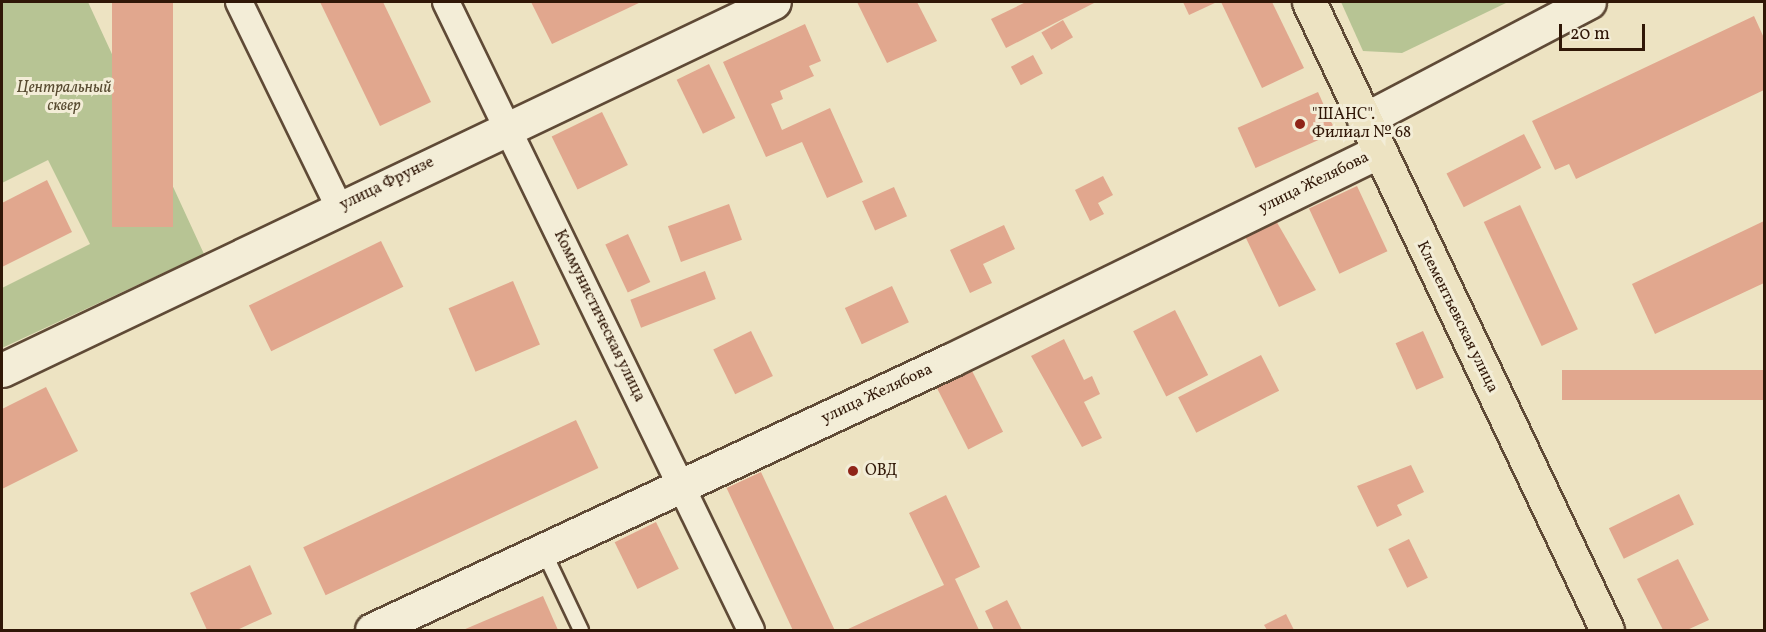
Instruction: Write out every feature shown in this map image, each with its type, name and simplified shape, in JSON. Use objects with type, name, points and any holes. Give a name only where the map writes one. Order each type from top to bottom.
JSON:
[{"type":"main road","name":"Клементьевская улица","points":[[1310,2],[1378,152],[1606,630]]},
{"type":"street","points":[[239,2],[339,207]]},
{"type":"street","name":"Коммунистическая улица","points":[[446,2],[751,630]]},
{"type":"street","name":"улица Фрунзе","points":[[2,370],[506,127],[774,2]]},
{"type":"street","points":[[1364,120],[1589,2]]},
{"type":"street","name":"улица Желябова","points":[[374,630],[1378,152]]},
{"type":"lane","points":[[543,550],[581,630]]},
{"type":"green space","name":"Центральный сквер","points":[[2,2],[88,2],[204,254],[2,348],[2,288],[90,244],[48,160],[2,183]]},
{"type":"green space","points":[[1341,2],[1508,2],[1402,53],[1363,51]]},
{"type":"building","points":[[112,2],[173,2],[173,227],[112,227]]},
{"type":"building","points":[[320,2],[383,2],[431,102],[380,126]]},
{"type":"building","points":[[531,2],[641,2],[552,44]]},
{"type":"building","points":[[857,2],[917,2],[937,41],[887,63]]},
{"type":"building","points":[[1026,2],[1096,2],[1006,48],[991,19]]},
{"type":"building","points":[[1183,2],[1217,2],[1189,15]]},
{"type":"building","points":[[1221,2],[1272,2],[1304,68],[1262,88]]},
{"type":"building","points":[[1754,16],[1764,38],[1764,90],[1576,179],[1569,164],[1555,170],[1532,121]]},
{"type":"building","points":[[1063,20],[1073,37],[1051,50],[1041,32]]},
{"type":"building","points":[[805,24],[821,61],[809,66],[814,76],[780,91],[783,99],[771,104],[782,130],[830,108],[863,182],[827,198],[802,142],[766,157],[723,62]]},
{"type":"building","points":[[1033,55],[1043,74],[1021,85],[1011,67]]},
{"type":"building","points":[[709,64],[735,118],[703,134],[677,80]]},
{"type":"building","points":[[1318,92],[1336,132],[1256,168],[1238,128]]},
{"type":"building","points":[[602,112],[628,165],[578,190],[552,137]]},
{"type":"building","points":[[1524,134],[1541,168],[1464,207],[1446,173]]},
{"type":"building","points":[[1103,176],[1113,195],[1098,203],[1104,214],[1090,221],[1075,190]]},
{"type":"building","points":[[47,180],[72,232],[2,267],[2,203]]},
{"type":"building","points":[[1357,186],[1387,251],[1339,274],[1309,208]]},
{"type":"building","points":[[894,187],[907,216],[875,230],[862,201]]},
{"type":"building","points":[[729,204],[742,240],[681,262],[668,226]]},
{"type":"building","points":[[1520,205],[1578,329],[1542,346],[1484,222]]},
{"type":"building","points":[[1275,219],[1316,290],[1279,307],[1244,234]]},
{"type":"building","points":[[1764,221],[1764,283],[1655,334],[1632,284]]},
{"type":"building","points":[[1004,225],[1015,249],[983,264],[992,283],[970,293],[950,250]]},
{"type":"building","points":[[628,234],[650,282],[628,293],[605,245]]},
{"type":"building","points":[[381,241],[403,287],[271,351],[249,305]]},
{"type":"building","points":[[705,271],[716,299],[641,328],[630,300]]},
{"type":"building","points":[[513,281],[540,345],[476,372],[449,308]]},
{"type":"building","points":[[892,286],[909,322],[862,344],[845,308]]},
{"type":"building","points":[[1175,310],[1208,375],[1166,396],[1133,331]]},
{"type":"building","points":[[751,331],[773,376],[735,394],[713,349]]},
{"type":"building","points":[[1423,331],[1444,378],[1416,390],[1396,343]]},
{"type":"building","points":[[1064,339],[1084,380],[1092,376],[1100,394],[1084,402],[1102,438],[1082,447],[1031,356]]},
{"type":"building","points":[[1261,355],[1279,391],[1196,433],[1178,397]]},
{"type":"building","points":[[969,365],[1003,432],[968,450],[934,383]]},
{"type":"building","points":[[1562,370],[1764,370],[1764,400],[1562,400]]},
{"type":"building","points":[[46,387],[78,451],[2,489],[2,409]]},
{"type":"building","points":[[576,420],[598,468],[326,595],[303,547]]},
{"type":"building","points":[[1411,465],[1424,492],[1397,505],[1402,515],[1377,527],[1357,486]]},
{"type":"building","points":[[761,472],[835,630],[793,630],[727,488]]},
{"type":"building","points":[[1679,494],[1694,525],[1624,559],[1609,528]]},
{"type":"building","points":[[946,495],[980,567],[955,579],[979,630],[846,630],[944,585],[909,513]]},
{"type":"building","points":[[656,522],[679,569],[637,589],[615,542]]},
{"type":"building","points":[[1409,539],[1428,578],[1407,588],[1388,549]]},
{"type":"building","points":[[1678,559],[1709,620],[1687,630],[1663,630],[1637,579]]},
{"type":"building","points":[[250,565],[272,614],[237,630],[207,630],[190,593]]},
{"type":"building","points":[[543,596],[558,630],[463,630]]},
{"type":"building","points":[[1007,600],[1022,630],[994,630],[985,611]]},
{"type":"building","points":[[1286,614],[1294,630],[1267,630],[1264,625]]},
{"type":"place","name":"\"ШАНС\". Филиал № 68","points":[[1300,124]]},
{"type":"place","name":"ОВД","points":[[853,471]]}]
